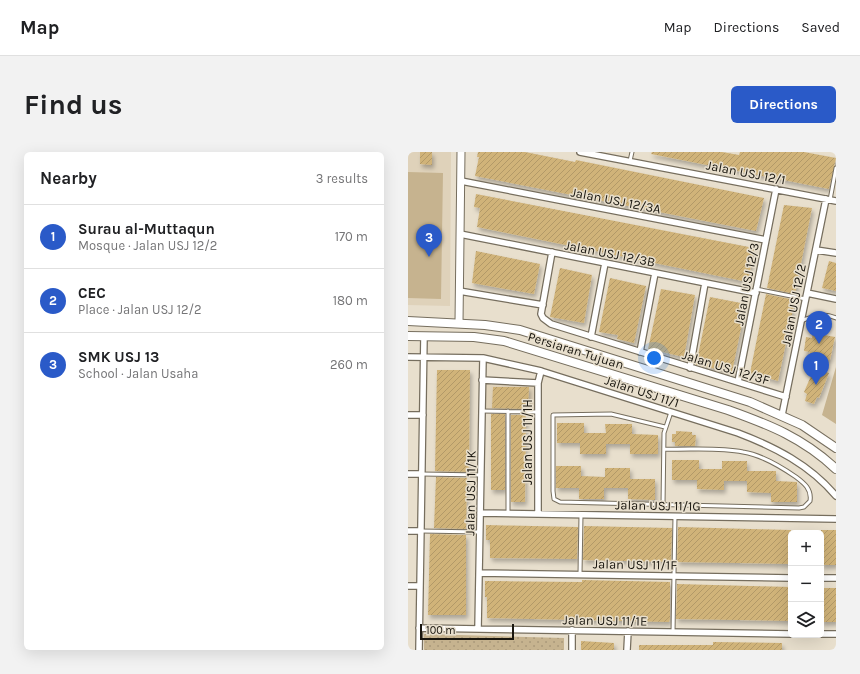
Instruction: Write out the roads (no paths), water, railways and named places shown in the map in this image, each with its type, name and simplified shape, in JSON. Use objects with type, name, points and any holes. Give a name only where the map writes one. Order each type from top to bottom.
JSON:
[{"type":"main road","name":"Persiaran Tujuan","points":[[408,321],[459,323],[520,330],[750,402],[782,415],[818,434],[836,448]]},
{"type":"main road","name":"Persiaran Tujuan","points":[[408,336],[474,337],[520,345],[728,410],[769,425],[797,438],[836,469]]},
{"type":"street","points":[[459,323],[461,152]]},
{"type":"street","name":"Jalan USJ 12/1","points":[[580,152],[831,200]]},
{"type":"street","name":"Jalan USJ 12/3A","points":[[461,181],[766,240]]},
{"type":"street","name":"Jalan USJ 12/3","points":[[738,382],[776,189]]},
{"type":"street","name":"Jalan USJ 12/2","points":[[782,415],[816,250],[831,200]]},
{"type":"street","name":"Jalan USJ 12/3B","points":[[460,234],[705,283],[756,291]]},
{"type":"street","points":[[816,250],[836,254]]},
{"type":"street","points":[[459,291],[542,305],[552,252]]},
{"type":"street","points":[[591,337],[605,263]]},
{"type":"street","points":[[640,352],[655,273]]},
{"type":"street","points":[[690,368],[705,283]]},
{"type":"street","points":[[806,296],[836,299]]},
{"type":"street","name":"Jalan USJ 12/3F","points":[[542,305],[541,314],[543,318],[551,324],[786,397]]},
{"type":"street","points":[[419,650],[424,336]]},
{"type":"street","name":"Jalan USJ 11/1","points":[[408,357],[483,358],[541,371],[738,433],[779,450],[823,482],[836,496]]},
{"type":"street","name":"Jalan USJ 11/1K","points":[[478,629],[483,358]]},
{"type":"street","name":"Jalan USJ 11/1H","points":[[538,514],[538,383],[541,371]]},
{"type":"street","points":[[482,380],[538,383]]},
{"type":"street","points":[[408,415],[423,416]]},
{"type":"street","points":[[408,474],[422,474]]},
{"type":"street","name":"Jalan USJ 11/1G","points":[[480,513],[836,519]]},
{"type":"street","points":[[408,531],[421,531]]},
{"type":"street","name":"Jalan USJ 11/1F","points":[[479,573],[788,578]]},
{"type":"street","points":[[824,578],[836,578]]},
{"type":"street","points":[[408,586],[420,586]]},
{"type":"street","name":"Jalan USJ 11/1E","points":[[419,628],[788,634]]},
{"type":"street","points":[[572,630],[572,650]]},
{"type":"street","points":[[627,650],[628,631]]},
{"type":"street","points":[[824,634],[836,634]]},
{"type":"lane","points":[[630,162],[632,152]]},
{"type":"lane","points":[[831,200],[836,168]]},
{"type":"lane","points":[[756,291],[806,296]]},
{"type":"lane","points":[[801,321],[821,314],[829,314],[836,318]]},
{"type":"lane","points":[[482,411],[538,412]]},
{"type":"lane","points":[[508,412],[508,514]]},
{"type":"lane","points":[[663,505],[665,427],[671,412]]},
{"type":"lane","points":[[664,449],[737,451],[749,453],[782,467],[802,481],[808,487],[811,496],[808,505],[799,508],[557,501],[553,495],[553,415],[611,414],[665,427]]},
{"type":"lane","points":[[422,474],[481,475]]},
{"type":"lane","points":[[580,574],[581,515]]},
{"type":"lane","points":[[673,632],[675,516]]},
{"type":"lane","points":[[421,531],[480,532]]},
{"type":"place","name":"SMK USJ 13","points":[[429,257]]},
{"type":"place","name":"CEC","points":[[819,344]]},
{"type":"place","name":"Surau al-Muttaqun","points":[[816,385]]}]
